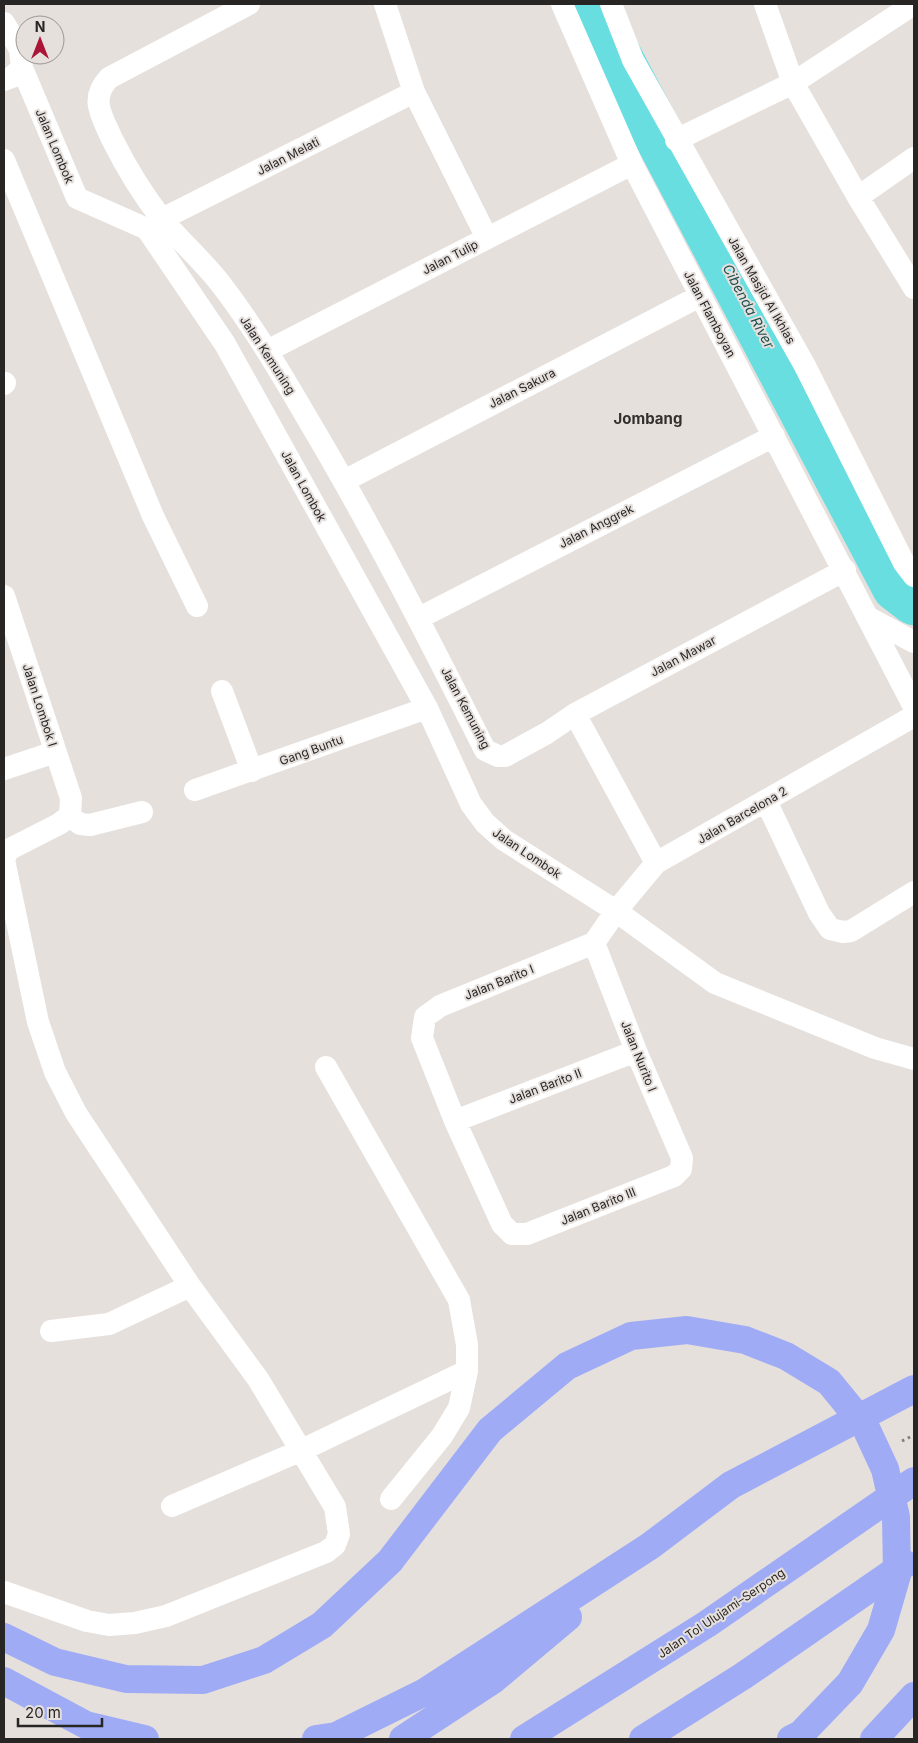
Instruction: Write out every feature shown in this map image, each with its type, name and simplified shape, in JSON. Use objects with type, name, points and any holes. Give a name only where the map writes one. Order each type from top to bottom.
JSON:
[{"type":"highway","points":[[4,1637],[55,1662],[126,1679],[204,1680],[264,1660],[322,1625],[390,1561],[490,1430],[567,1366],[631,1336],[687,1330],[745,1340],[786,1356],[829,1382],[865,1426],[885,1469],[896,1517],[897,1575],[881,1630],[850,1683],[796,1736]]},
{"type":"highway","points":[[316,1739],[336,1736],[425,1692],[650,1546],[731,1486],[914,1389]]},
{"type":"highway","name":"Jalan Tol Ulujami–Serpong","points":[[524,1739],[707,1624],[914,1481]]},
{"type":"highway","points":[[402,1739],[493,1680],[650,1546]]},
{"type":"highway","points":[[643,1739],[743,1676],[914,1557]]},
{"type":"highway","points":[[4,1681],[86,1725],[145,1739]]},
{"type":"highway","points":[[874,1739],[914,1696]]},
{"type":"street","name":"Jalan Kemuning","points":[[249,4],[109,78],[101,86],[98,96],[100,112],[128,172],[162,219],[220,283],[267,351],[344,481],[419,618],[485,750],[498,756],[505,756],[524,745]]},
{"type":"street","points":[[385,4],[414,92],[487,238]]},
{"type":"street","name":"Jalan Flamboyan","points":[[562,4],[632,164],[845,570],[914,706]]},
{"type":"street","name":"Jalan Masjid Al Ikhlas","points":[[611,4],[633,60],[676,140],[805,366],[904,563],[914,576]]},
{"type":"street","points":[[765,4],[794,83],[858,197],[914,288]]},
{"type":"street","points":[[676,140],[794,83],[914,4]]},
{"type":"street","name":"Jalan Lombok","points":[[4,24],[20,49],[13,74],[77,198],[147,229],[225,344],[427,708],[471,804],[484,823],[504,840],[616,911],[715,983],[875,1048],[914,1059]]},
{"type":"street","name":"Jalan Melati","points":[[162,219],[414,92]]},
{"type":"street","points":[[858,197],[914,158]]},
{"type":"street","points":[[4,160],[152,516],[196,606]]},
{"type":"street","name":"Jalan Tulip","points":[[267,351],[632,164]]},
{"type":"street","name":"Jalan Sakura","points":[[344,481],[700,296]]},
{"type":"street","name":"Jalan Anggrek","points":[[419,618],[774,436]]},
{"type":"street","name":"Jalan Mawar","points":[[524,745],[575,714],[845,570]]},
{"type":"street","name":"Jalan Lombok I","points":[[4,596],[70,798],[70,816]]},
{"type":"street","points":[[869,618],[914,642]]},
{"type":"street","points":[[222,691],[252,771]]},
{"type":"street","name":"Gang Buntu","points":[[195,790],[427,708]]},
{"type":"street","points":[[575,714],[656,864]]},
{"type":"street","name":"Jalan Barcelona 2","points":[[594,943],[616,911],[656,864],[914,716]]},
{"type":"street","points":[[4,769],[55,752]]},
{"type":"street","points":[[766,801],[819,913],[830,929],[844,932],[851,930],[914,892]]},
{"type":"street","points":[[4,1592],[87,1621],[109,1625],[135,1623],[166,1616],[326,1552],[334,1545],[339,1534],[338,1520],[334,1507],[302,1450],[258,1379],[190,1286],[76,1113],[55,1072],[38,1022],[4,860],[8,850],[70,816],[80,824],[90,825],[142,812]]},
{"type":"street","name":"Jalan Barito I","points":[[455,1121],[422,1038],[425,1017],[440,1006],[594,943]]},
{"type":"street","name":"Jalan Nurito I","points":[[594,943],[636,1051],[682,1158],[681,1169]]},
{"type":"street","name":"Jalan Barito II","points":[[455,1121],[636,1051]]},
{"type":"street","points":[[326,1067],[459,1300],[466,1345],[467,1371],[459,1408],[442,1436],[390,1499]]},
{"type":"street","name":"Jalan Barito III","points":[[455,1121],[502,1224],[512,1234],[527,1234],[674,1176],[681,1169]]},
{"type":"street","points":[[51,1331],[108,1324],[190,1286]]},
{"type":"street","points":[[172,1506],[302,1450],[467,1371]]},
{"type":"path","points":[[897,1444],[914,1435]]},
{"type":"waterway","name":"Cibenda River","points":[[595,4],[604,32],[897,587],[914,600]]},
{"type":"district","name":"Jombang","points":[[648,418]]}]
